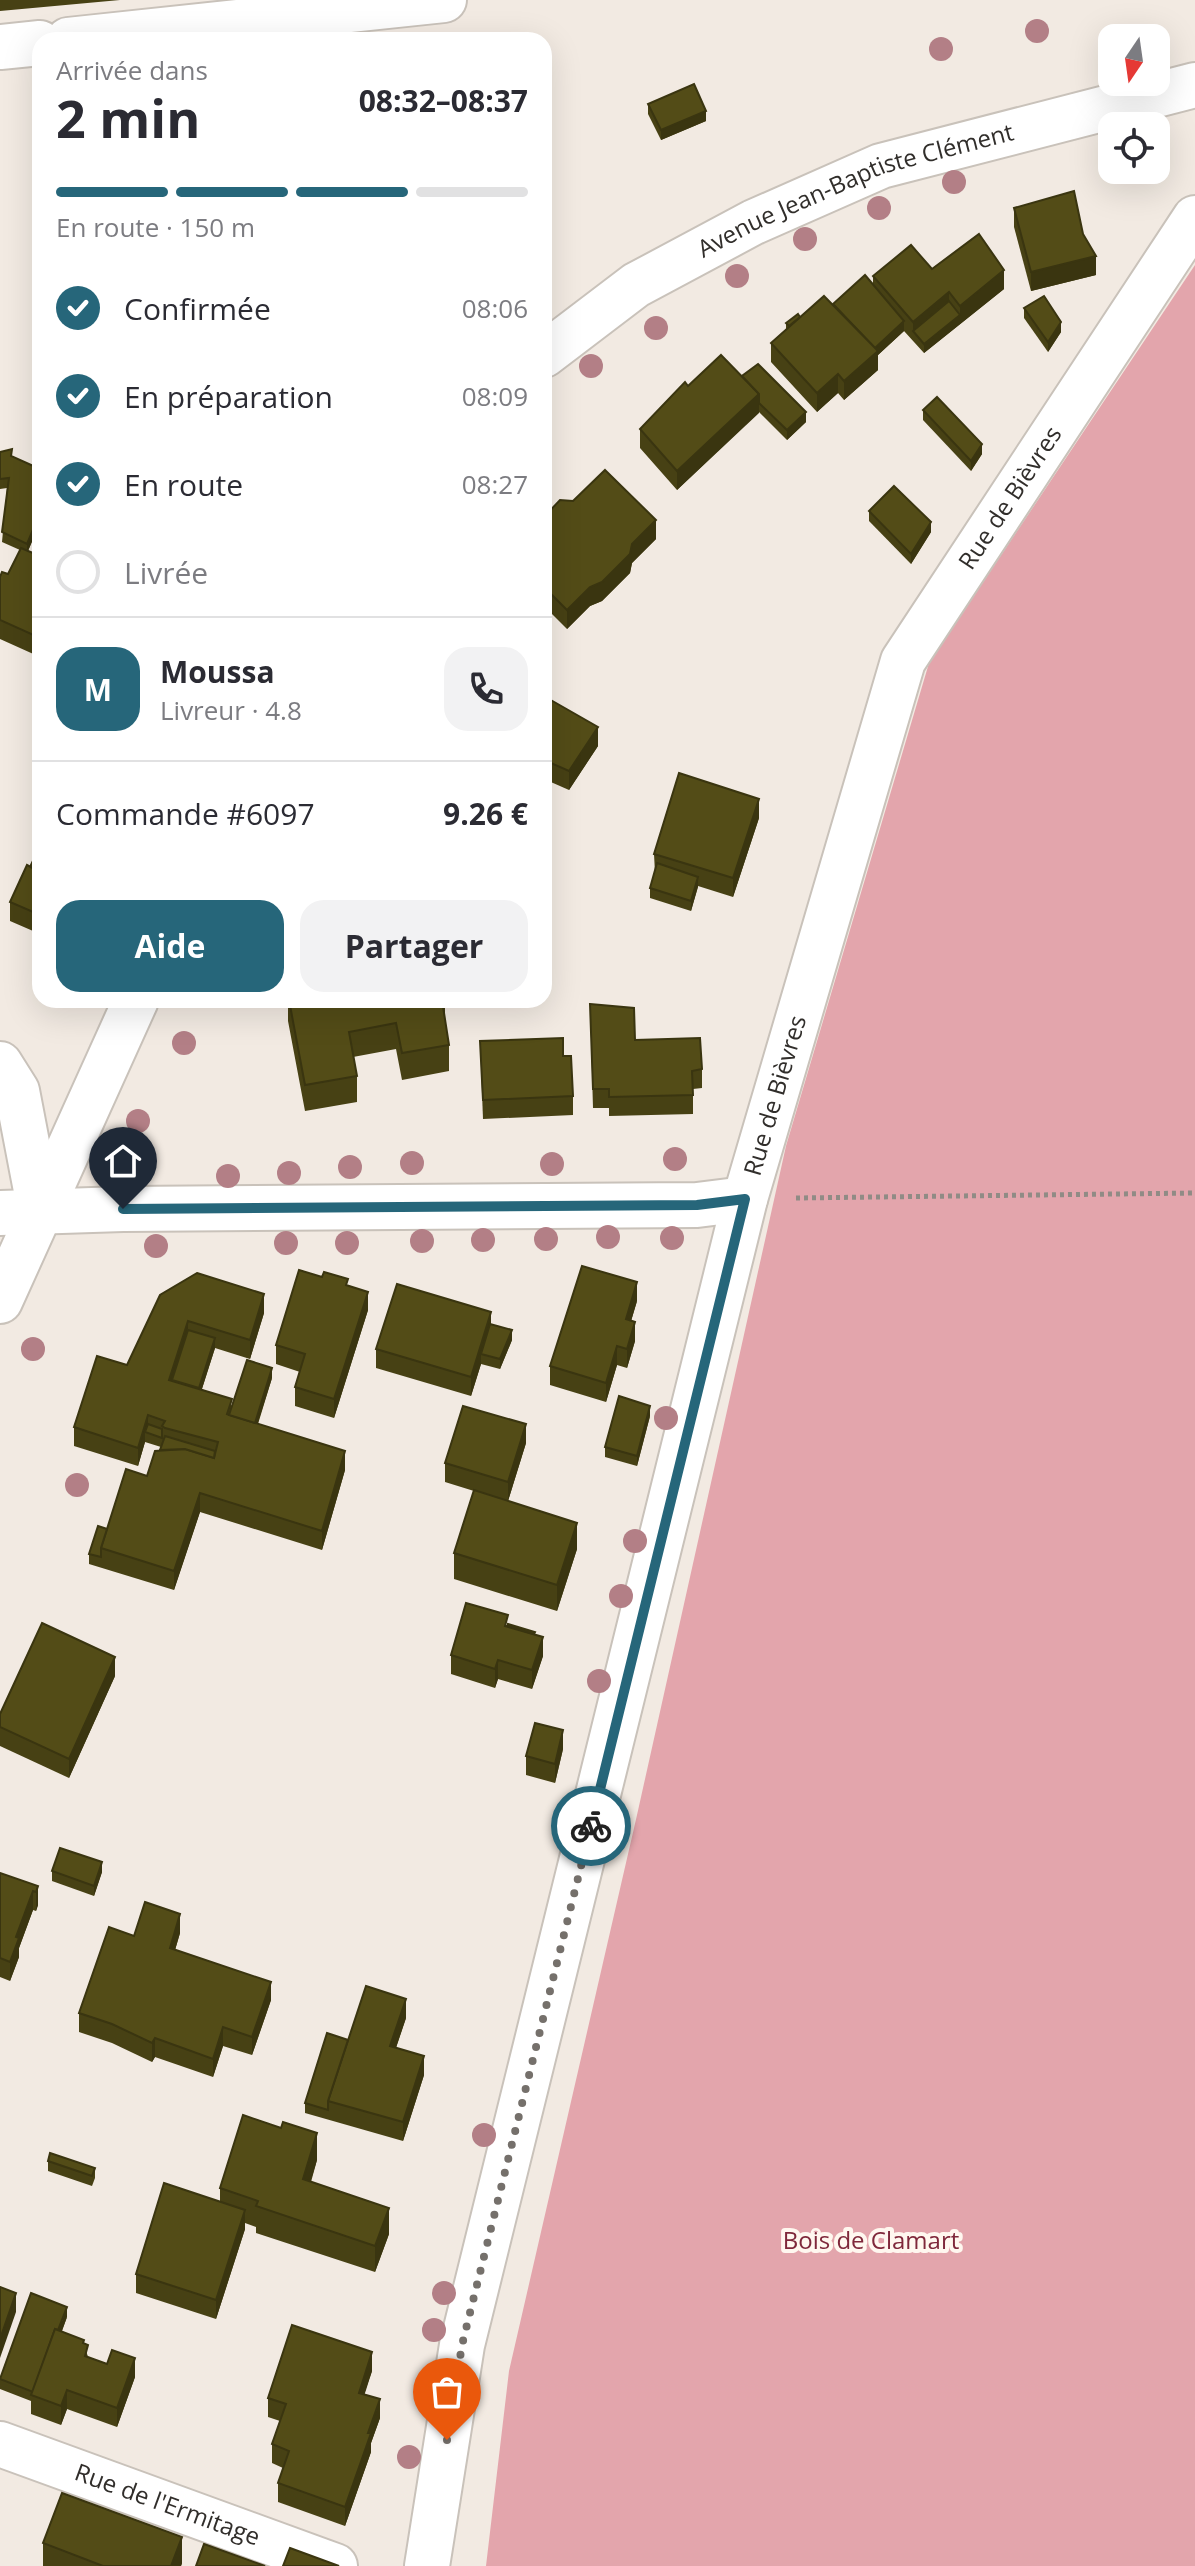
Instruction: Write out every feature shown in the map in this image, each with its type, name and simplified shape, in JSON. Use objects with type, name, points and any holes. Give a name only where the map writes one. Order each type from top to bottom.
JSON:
[{"type":"street","points":[[143,32],[444,0]]},
{"type":"street","points":[[0,47],[32,44]]},
{"type":"street","name":"Avenue Jean-Baptiste Clément","points":[[552,349],[636,285],[754,222],[881,166],[1195,85]]},
{"type":"street","name":"Rue de Bièvres","points":[[427,2566],[462,2345],[745,1199],[903,661],[1195,218]]},
{"type":"street","points":[[20,1212],[132,1008]]},
{"type":"street","points":[[0,1064],[17,1091],[20,1212],[0,1301]]},
{"type":"street","points":[[20,1212],[697,1205],[745,1199]]},
{"type":"street","name":"Rue de l'Ermitage","points":[[0,2444],[335,2566]]},
{"type":"path","points":[[745,1199],[1195,1193]]},
{"type":"green space","name":"Bois de Clamart","points":[[1195,265],[1195,2566],[486,2566],[509,2371],[786,1146],[929,663]]},
{"type":"building","points":[[694,84],[706,111],[661,130],[648,104]]},
{"type":"building","points":[[1074,191],[1083,234],[1096,256],[1031,272],[1014,208]]},
{"type":"building","points":[[979,234],[1004,270],[960,306],[949,292],[913,322],[873,276],[911,245],[932,269]]},
{"type":"building","points":[[865,275],[904,321],[875,348],[833,304]]},
{"type":"building","points":[[824,296],[878,351],[844,381],[838,374],[817,393],[771,343]]},
{"type":"building","points":[[1044,296],[1061,322],[1048,342],[1024,308]]},
{"type":"building","points":[[949,301],[960,315],[924,344],[913,331]]},
{"type":"building","points":[[798,314],[800,317],[789,326],[786,323]]},
{"type":"building","points":[[721,355],[759,394],[677,471],[640,429],[685,382],[688,386]]},
{"type":"building","points":[[758,364],[806,412],[787,430],[759,403],[759,394],[742,376]]},
{"type":"building","points":[[937,397],[982,444],[971,461],[923,410]]},
{"type":"building","points":[[12,449],[11,456],[32,465],[32,532],[27,544],[2,532],[9,478],[0,479],[0,452]]},
{"type":"building","points":[[605,470],[656,520],[632,544],[630,554],[567,610],[552,595],[552,508],[560,500],[573,501]]},
{"type":"building","points":[[894,486],[931,522],[911,554],[869,511]]},
{"type":"building","points":[[21,548],[32,553],[32,634],[0,620],[0,577],[2,572],[8,574]]},
{"type":"building","points":[[552,701],[598,727],[569,771],[552,764]]},
{"type":"building","points":[[679,773],[759,799],[733,878],[654,854]]},
{"type":"building","points":[[657,863],[698,877],[691,901],[650,888]]},
{"type":"building","points":[[27,865],[32,868],[32,912],[10,902]]},
{"type":"building","points":[[590,1004],[634,1008],[635,1040],[700,1038],[702,1069],[692,1071],[693,1095],[609,1097],[609,1089],[593,1089]]},
{"type":"building","points":[[291,1008],[443,1008],[449,1045],[402,1053],[396,1023],[349,1032],[357,1076],[305,1085]]},
{"type":"building","points":[[563,1038],[563,1056],[571,1056],[573,1096],[483,1100],[480,1041]]},
{"type":"building","points":[[582,1266],[637,1282],[626,1319],[635,1322],[627,1349],[617,1346],[606,1383],[550,1366]]},
{"type":"building","points":[[299,1270],[322,1277],[324,1272],[348,1279],[346,1285],[368,1292],[334,1399],[295,1387],[305,1354],[276,1345]]},
{"type":"building","points":[[197,1273],[264,1294],[250,1340],[188,1321],[169,1380],[232,1399],[227,1414],[345,1451],[322,1531],[200,1493],[174,1571],[101,1548],[126,1469],[147,1476],[155,1451],[185,1449],[214,1458],[218,1442],[165,1428],[162,1426],[165,1421],[148,1415],[138,1448],[74,1427],[97,1356],[127,1365],[160,1295]]},
{"type":"building","points":[[397,1284],[491,1312],[471,1377],[376,1349]]},
{"type":"building","points":[[490,1324],[512,1330],[500,1359],[481,1354]]},
{"type":"building","points":[[188,1330],[215,1338],[199,1388],[172,1380]]},
{"type":"building","points":[[247,1360],[272,1368],[255,1423],[229,1415]]},
{"type":"building","points":[[619,1396],[650,1406],[637,1456],[605,1447]]},
{"type":"building","points":[[463,1406],[526,1424],[508,1482],[445,1463]]},
{"type":"building","points":[[148,1424],[162,1429],[162,1438],[145,1432]]},
{"type":"building","points":[[165,1436],[215,1451],[214,1458],[185,1449],[160,1450]]},
{"type":"building","points":[[474,1490],[577,1523],[557,1585],[454,1553]]},
{"type":"building","points":[[98,1526],[107,1529],[101,1557],[89,1554]]},
{"type":"building","points":[[466,1603],[508,1615],[505,1626],[543,1637],[532,1670],[498,1660],[495,1669],[451,1655]]},
{"type":"building","points":[[42,1623],[115,1657],[69,1759],[0,1727],[0,1714]]},
{"type":"building","points":[[508,1624],[535,1632],[534,1634]]},
{"type":"building","points":[[535,1723],[563,1730],[555,1764],[526,1756]]},
{"type":"building","points":[[60,1848],[102,1862],[94,1886],[52,1871]]},
{"type":"building","points":[[0,1873],[38,1886],[36,1892],[33,1891],[16,1937],[19,1938],[10,1962],[0,1958]]},
{"type":"building","points":[[145,1902],[180,1914],[170,1948],[271,1982],[252,2037],[223,2027],[213,2059],[155,2038],[152,2043],[79,2013],[109,1927],[134,1936]]},
{"type":"building","points":[[366,1986],[406,1999],[390,2046],[424,2056],[403,2122],[328,2101]]},
{"type":"building","points":[[327,2033],[348,2040],[328,2101],[328,2110],[305,2103]]},
{"type":"building","points":[[243,2115],[281,2128],[283,2122],[317,2133],[303,2179],[389,2208],[375,2246],[256,2206],[258,2201],[220,2188]]},
{"type":"building","points":[[50,2153],[95,2168],[92,2176],[48,2161]]},
{"type":"building","points":[[164,2183],[245,2210],[216,2300],[136,2274]]},
{"type":"building","points":[[0,2287],[16,2293],[0,2339]]},
{"type":"building","points":[[31,2293],[67,2307],[58,2330],[55,2329],[33,2392],[0,2379]]},
{"type":"building","points":[[292,2325],[372,2352],[359,2393],[380,2399],[345,2507],[278,2483],[289,2451],[272,2444],[286,2404],[268,2398]]},
{"type":"building","points":[[55,2329],[84,2340],[83,2343],[88,2345],[85,2356],[107,2364],[112,2350],[135,2358],[117,2408],[67,2390],[61,2406],[31,2395]]},
{"type":"building","points":[[62,2493],[182,2537],[171,2566],[103,2566],[43,2543]]},
{"type":"building","points":[[204,2544],[265,2566],[196,2566]]},
{"type":"building","points":[[290,2548],[339,2566],[283,2566]]},
{"type":"way so far","points":[[447,2440],[462,2345],[591,1826]]},
{"type":"route","points":[[123,1209],[697,1205],[745,1199],[591,1826]]}]
